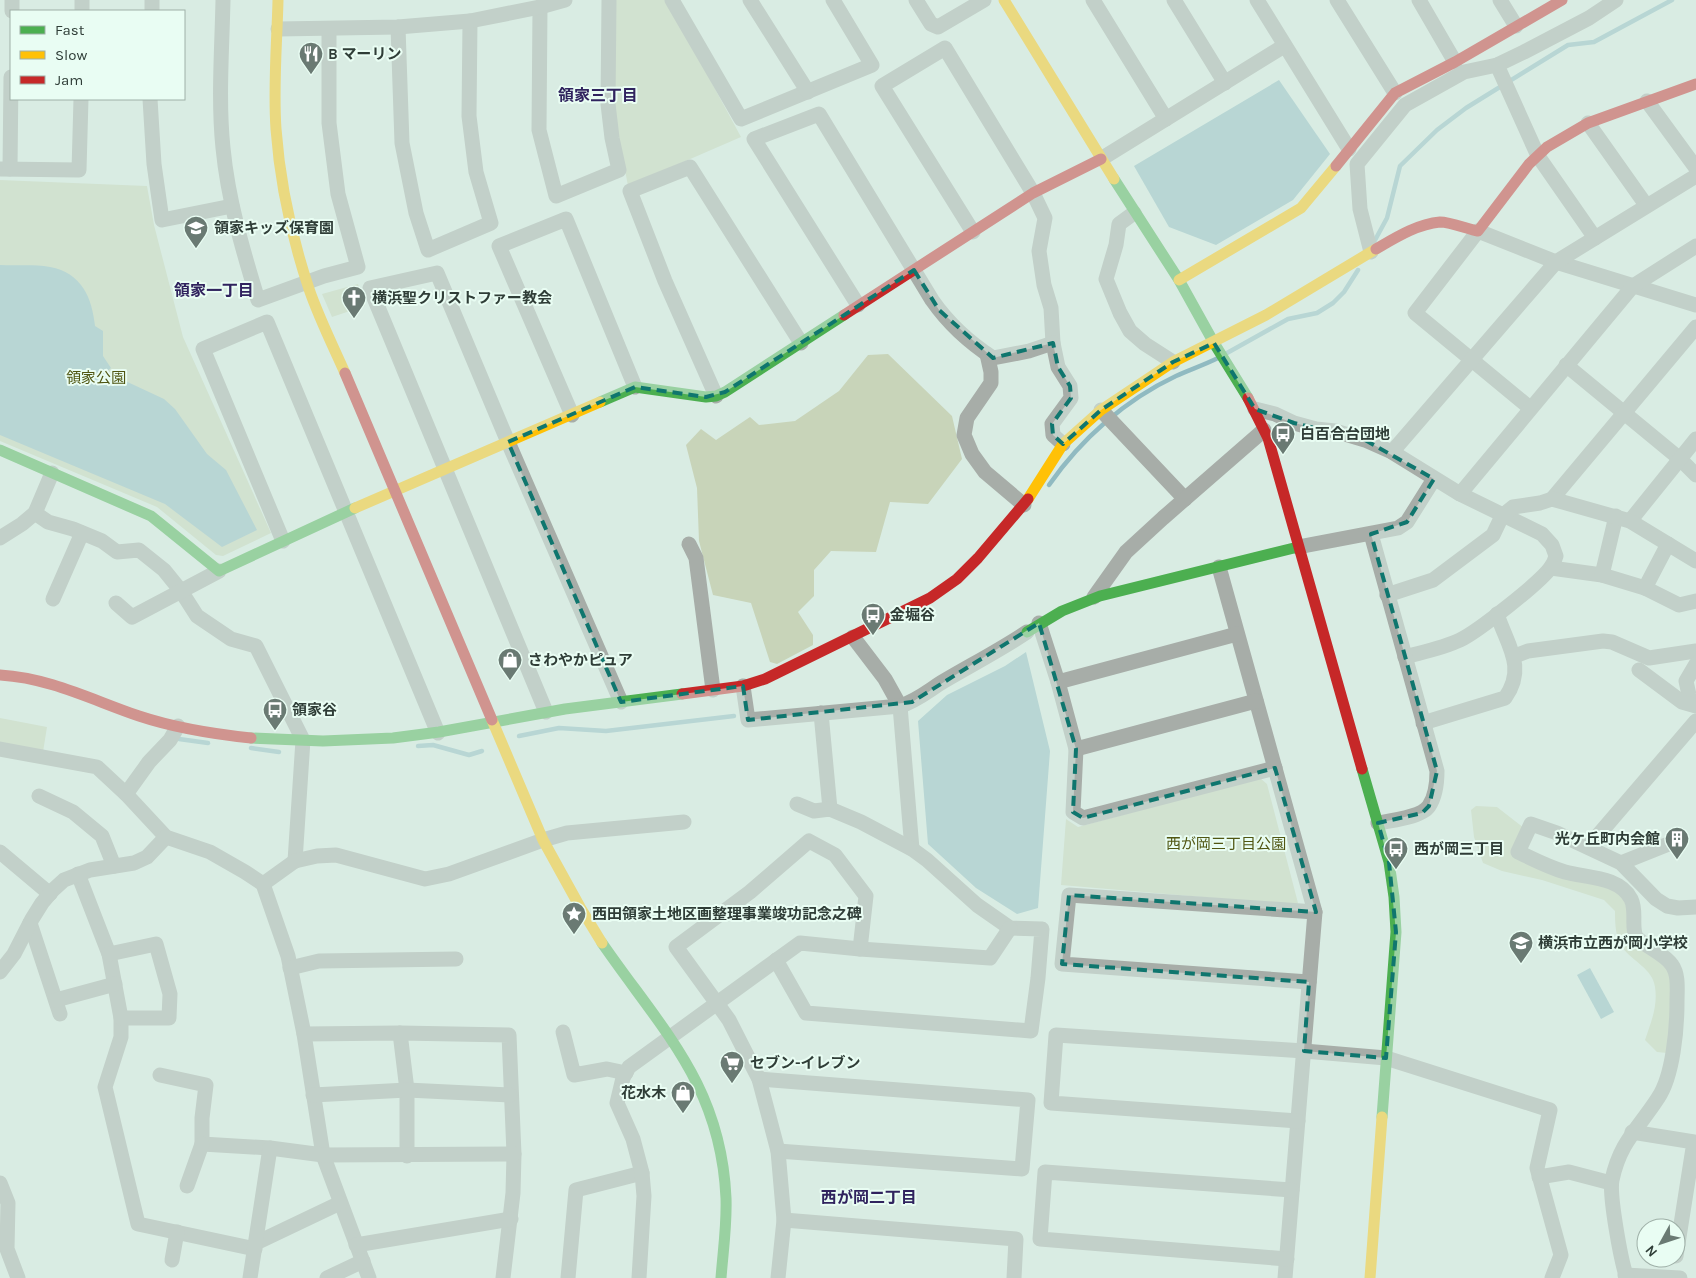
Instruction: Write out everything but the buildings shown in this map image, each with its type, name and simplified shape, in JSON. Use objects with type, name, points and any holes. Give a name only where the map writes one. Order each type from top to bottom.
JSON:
[{"type":"street","points":[[223,0],[222,140],[232,206],[258,300],[307,282],[358,267],[338,194],[330,124],[329,29]]},
{"type":"street","points":[[278,0],[275,103],[280,173],[307,282],[491,721],[543,840],[602,943],[679,1049],[703,1094],[718,1138],[724,1181],[726,1216],[721,1278]]},
{"type":"street","points":[[278,29],[398,27],[470,21],[565,0]]},
{"type":"street","points":[[540,7],[539,130],[556,196],[619,170],[612,138],[608,104],[609,0]]},
{"type":"street","points":[[672,0],[741,119],[872,65],[833,0]]},
{"type":"street","points":[[750,0],[808,92]]},
{"type":"street","points":[[916,0],[931,24],[938,26],[984,0]]},
{"type":"street","points":[[1004,0],[1134,213],[1179,280],[1214,343],[1255,409],[1280,478],[1298,547],[1378,823],[1388,862],[1394,897],[1396,932],[1370,1278]]},
{"type":"street","points":[[1093,0],[1166,119]]},
{"type":"street","points":[[1174,0],[1226,83]]},
{"type":"street","points":[[1257,0],[1350,149]]},
{"type":"street","points":[[1337,0],[1395,93]]},
{"type":"street","points":[[1419,0],[1455,62]]},
{"type":"street","points":[[1500,0],[1516,26]]},
{"type":"street","points":[[1179,280],[1301,208],[1315,194],[1395,93],[1455,62],[1562,0]]},
{"type":"street","points":[[1370,252],[1360,209],[1357,164],[1405,105],[1464,72],[1497,65],[1589,18],[1616,0]]},
{"type":"street","points":[[398,27],[402,143],[416,213],[428,250],[491,224],[476,172],[469,116],[470,21]]},
{"type":"street","points":[[116,603],[132,617],[219,571],[346,512],[635,387],[706,397],[716,396],[736,386],[1032,193],[1101,159],[1284,46]]},
{"type":"street","points":[[973,232],[882,86],[945,48],[1045,218],[1039,251],[1044,284],[1051,308],[1052,343],[1058,367],[1070,386],[1071,398],[1052,424],[1053,435],[1064,444]]},
{"type":"street","points":[[1497,65],[1538,156],[1594,238]]},
{"type":"street","points":[[1530,408],[1415,313],[1529,164],[1548,147],[1588,123],[1696,84]]},
{"type":"street","points":[[10,92],[5,169],[79,170],[81,100]]},
{"type":"street","points":[[150,100],[154,164],[162,220],[232,206]]},
{"type":"street","points":[[1647,101],[1696,168]]},
{"type":"street","points":[[858,306],[754,139],[819,114],[939,310],[961,333],[993,358],[1029,351],[1052,343]]},
{"type":"street","points":[[1588,123],[1646,206]]},
{"type":"street","points":[[716,396],[665,280],[630,191],[690,167],[801,343]]},
{"type":"street","points":[[1392,452],[1556,262],[1696,176]]},
{"type":"street","points":[[1134,213],[1119,224],[1116,246],[1106,279],[1120,313],[1130,331],[1145,344],[1173,362]]},
{"type":"street","points":[[572,415],[499,246],[566,219],[635,387]]},
{"type":"street","points":[[0,675],[34,679],[66,688],[129,713],[205,732],[252,738],[303,740],[389,738],[438,732],[546,712],[743,686],[765,679],[930,598],[957,579],[978,558],[1024,505],[1064,444],[1101,410],[1173,362],[1214,343],[1274,311],[1344,270],[1370,252],[1417,228],[1441,222],[1478,231],[1556,262],[1696,305]]},
{"type":"street","points":[[1460,494],[1633,286],[1696,246]]},
{"type":"street","points":[[546,712],[370,288],[437,273],[621,702]]},
{"type":"street","points":[[283,541],[203,349],[268,322],[438,732]]},
{"type":"street","points":[[1387,595],[1433,580],[1493,535],[1502,516],[1513,507],[1540,503],[1552,499],[1696,327]]},
{"type":"street","points":[[987,354],[991,372],[991,383],[967,418],[964,435],[972,454],[985,472],[1024,505]]},
{"type":"street","points":[[1566,365],[1680,459],[1696,475]]},
{"type":"street","points":[[1255,409],[1308,427],[1335,431],[1365,440],[1392,452],[1460,494],[1542,534],[1552,544],[1556,556],[1551,568],[1497,614],[1462,639],[1429,651],[1405,657]]},
{"type":"street","points":[[1101,410],[1185,499]]},
{"type":"street","points":[[1094,597],[1126,552],[1264,430]]},
{"type":"street","points":[[1602,575],[1623,519],[1680,459],[1696,439]]},
{"type":"street","points":[[0,450],[151,516],[219,571]]},
{"type":"street","points":[[0,538],[22,524],[35,512],[52,473]]},
{"type":"street","points":[[743,686],[748,720],[900,706],[912,702],[944,681],[996,652],[1039,622],[1061,610],[1094,597],[1298,547],[1398,528],[1407,522],[1434,479]]},
{"type":"street","points":[[1552,499],[1623,519],[1696,561]]},
{"type":"street","points":[[35,512],[48,522],[102,541],[118,552],[139,550],[164,570],[181,591],[197,616],[231,639],[256,646],[303,740],[295,862]]},
{"type":"street","points":[[53,598],[82,533]]},
{"type":"street","points":[[1371,534],[1437,771],[1437,782],[1429,806],[1422,813],[1378,823]]},
{"type":"street","points":[[689,544],[696,558],[713,690]]},
{"type":"street","points":[[1645,588],[1668,544]]},
{"type":"street","points":[[1218,567],[1315,912],[1286,1278]]},
{"type":"street","points":[[1551,568],[1602,575],[1645,588],[1679,605],[1696,601]]},
{"type":"street","points":[[1423,723],[1505,698],[1510,690],[1514,674],[1515,656],[1497,614]]},
{"type":"street","points":[[1039,622],[1076,749],[1073,812],[1083,818],[1275,768]]},
{"type":"street","points":[[1058,682],[1237,634]]},
{"type":"street","points":[[853,637],[885,679],[900,706],[912,849]]},
{"type":"street","points":[[1515,656],[1528,651],[1603,642],[1612,642],[1649,658],[1696,651]]},
{"type":"street","points":[[1696,664],[1686,682],[1689,695],[1696,705]]},
{"type":"street","points":[[1639,670],[1682,702],[1696,705]]},
{"type":"street","points":[[1076,749],[1256,701]]},
{"type":"street","points":[[821,713],[830,810]]},
{"type":"street","points":[[1588,847],[1696,721]]},
{"type":"street","points":[[126,794],[149,762],[170,740],[178,726]]},
{"type":"street","points":[[0,749],[97,767],[126,794],[166,837],[210,852],[263,884],[288,956],[304,1034],[323,1155],[356,1246],[370,1278]]},
{"type":"street","points":[[11,766],[22,754]]},
{"type":"street","points":[[39,796],[73,812],[102,836],[114,866]]},
{"type":"street","points":[[776,960],[806,1013],[1031,1032],[1042,929],[1010,928],[977,905],[912,849],[861,822],[830,810],[814,811],[797,804]]},
{"type":"street","points":[[263,884],[295,862],[317,856],[336,855],[425,879],[450,874],[567,833],[684,822]]},
{"type":"street","points":[[1676,1278],[1626,1276],[1614,1213],[1611,1183],[1618,1157],[1632,1132],[1659,1097],[1672,1057],[1677,1028],[1677,973],[1671,963],[1636,937],[1634,932],[1633,904],[1628,893],[1623,889],[1599,877],[1566,872],[1518,852],[1531,824],[1556,832],[1621,863],[1656,899],[1667,906],[1678,908],[1696,907]]},
{"type":"street","points":[[0,972],[14,954],[30,924],[50,894],[64,880],[78,874],[134,863],[147,857],[166,837]]},
{"type":"street","points":[[778,1278],[784,1220],[778,1151],[759,1079],[729,1020],[676,946],[750,892],[809,842],[835,855],[866,896],[860,949]]},
{"type":"street","points":[[1621,863],[1671,843]]},
{"type":"street","points":[[0,852],[50,894]]},
{"type":"street","points":[[78,874],[109,954],[121,1018],[120,1037],[105,1087],[138,1224],[255,1246],[340,1203]]},
{"type":"street","points":[[1309,982],[1062,964],[1069,895],[1315,912]]},
{"type":"street","points":[[30,924],[58,1007],[115,984]]},
{"type":"street","points":[[640,1278],[644,1196],[642,1173],[633,1138],[617,1103],[629,1066],[800,943],[990,958],[1010,928]]},
{"type":"street","points":[[109,954],[156,944],[170,994],[169,1018],[121,1018]]},
{"type":"street","points":[[290,968],[319,961],[456,959]]},
{"type":"street","points":[[563,1032],[574,1075],[607,1069],[626,1073]]},
{"type":"street","points":[[400,1033],[407,1090],[407,1156]]},
{"type":"street","points":[[304,1034],[509,1035],[510,1095],[514,1154],[511,1219],[503,1278]]},
{"type":"street","points":[[1298,1121],[1051,1102],[1056,1035],[1386,1058],[1550,1110],[1537,1168],[1561,1255],[1552,1278]]},
{"type":"street","points":[[160,1075],[206,1085],[202,1118],[202,1144],[186,1186]]},
{"type":"street","points":[[759,1079],[1028,1100],[1022,1168],[778,1151]]},
{"type":"street","points":[[313,1095],[407,1090],[510,1095]]},
{"type":"street","points":[[1632,1132],[1695,1139],[1682,1218]]},
{"type":"street","points":[[202,1144],[270,1148],[323,1155],[514,1154]]},
{"type":"street","points":[[250,1278],[270,1148]]},
{"type":"street","points":[[1287,1259],[1040,1239],[1045,1172],[1292,1190]]},
{"type":"street","points":[[1540,1177],[1569,1172],[1611,1183]]},
{"type":"street","points":[[568,1278],[576,1190],[642,1173]]},
{"type":"street","points":[[0,1183],[8,1203],[7,1248],[18,1278]]},
{"type":"street","points":[[356,1246],[511,1219]]},
{"type":"street","points":[[784,1220],[1016,1239],[1014,1278]]},
{"type":"street","points":[[172,1260],[177,1232]]},
{"type":"street","points":[[327,1278],[362,1261]]},
{"type":"highlighted area","points":[[914,270],[939,310],[993,358],[1053,343],[1058,367],[1070,386],[1071,398],[1052,424],[1053,435],[1063,444],[1101,410],[1173,362],[1214,343],[1255,409],[1294,423],[1365,440],[1434,479],[1407,522],[1371,534],[1437,771],[1429,806],[1422,813],[1378,823],[1389,862],[1396,932],[1386,1058],[1304,1051],[1309,982],[1062,964],[1069,895],[1316,912],[1275,768],[1083,818],[1073,812],[1076,749],[1039,623],[912,702],[748,720],[743,686],[621,702],[508,442],[635,387],[706,397],[725,392]]},
{"type":"green space","points":[[615,0],[667,0],[741,137],[628,186],[613,106]]},
{"type":"green space","name":"領家公園","points":[[0,180],[147,186],[154,225],[183,337],[271,533],[223,556],[216,555],[157,507],[0,441]]},
{"type":"green space","points":[[358,284],[365,306],[332,317],[322,294]]},
{"type":"green space","points":[[888,354],[952,416],[962,459],[928,504],[890,502],[876,552],[831,551],[814,570],[814,596],[798,612],[813,635],[813,645],[777,664],[770,662],[751,603],[713,595],[699,541],[697,488],[686,445],[701,429],[716,440],[750,417],[759,425],[795,421],[839,391],[868,355]]},
{"type":"green space","points":[[0,718],[47,727],[43,752],[0,744]]},
{"type":"green space","name":"西が岡三丁目公園","points":[[1260,778],[1267,784],[1298,903],[1296,905],[1061,885],[1066,819],[1078,827]]},
{"type":"green space","points":[[1476,806],[1497,807],[1524,828],[1512,855],[1592,881],[1622,894],[1630,918],[1673,975],[1667,1053],[1657,1052],[1645,1040],[1655,1007],[1655,987],[1646,970],[1620,944],[1616,930],[1615,911],[1604,900],[1542,880],[1502,871],[1483,863],[1474,837],[1471,810]]},
{"type":"water","points":[[1279,80],[1330,154],[1293,200],[1216,245],[1169,227],[1134,166]]},
{"type":"water","points":[[0,265],[50,267],[61,270],[78,281],[88,297],[95,326],[103,331],[103,356],[111,368],[106,372],[164,399],[175,409],[207,454],[226,470],[257,530],[222,547],[165,504],[0,435]]},
{"type":"water","points":[[1026,652],[1050,751],[1038,908],[1017,914],[976,888],[928,844],[918,721],[947,695],[1005,666]]},
{"type":"water","points":[[1590,968],[1614,1012],[1601,1019],[1577,975]]},
{"type":"waterway","points":[[1374,242],[1387,218],[1400,166],[1437,130],[1466,108],[1568,45],[1594,42],[1672,0]]},
{"type":"waterway","points":[[1227,353],[1288,319],[1317,313],[1333,303],[1344,292],[1358,270]]},
{"type":"waterway","points":[[1049,485],[1075,452],[1105,422],[1122,409],[1157,386],[1218,358]]},
{"type":"waterway","points":[[519,736],[559,728],[606,731],[734,716]]},
{"type":"waterway","points":[[179,739],[208,743]]},
{"type":"waterway","points":[[418,746],[433,745],[469,755],[482,751]]},
{"type":"waterway","points":[[251,748],[279,752]]},
{"type":"traffic: fast","points":[[1114,179],[1179,280],[1214,343],[1248,398]]},
{"type":"traffic: fast","points":[[600,402],[635,387],[706,397],[716,396],[844,315]]},
{"type":"traffic: fast","points":[[0,450],[151,516],[219,571],[355,508]]},
{"type":"traffic: fast","points":[[1027,632],[1062,611],[1100,596],[1298,547]]},
{"type":"traffic: fast","points":[[251,738],[323,741],[393,738],[439,732],[565,709],[682,694]]},
{"type":"traffic: fast","points":[[1362,769],[1389,862],[1394,897],[1396,932],[1382,1117]]},
{"type":"traffic: fast","points":[[602,943],[685,1061],[713,1123],[722,1158],[726,1198],[721,1278]]},
{"type":"traffic: slow","points":[[278,0],[275,113],[284,190],[297,250],[309,289],[345,373]]},
{"type":"traffic: slow","points":[[1004,0],[1114,179]]},
{"type":"traffic: slow","points":[[1179,280],[1301,208],[1336,166]]},
{"type":"traffic: slow","points":[[1028,499],[1063,444],[1101,410],[1173,362],[1266,315],[1376,249]]},
{"type":"traffic: slow","points":[[355,508],[600,402]]},
{"type":"traffic: slow","points":[[492,720],[543,840],[602,943]]},
{"type":"traffic: slow","points":[[1370,1278],[1382,1117]]},
{"type":"traffic: jam","points":[[1336,166],[1395,93],[1455,62],[1562,0]]},
{"type":"traffic: jam","points":[[1376,249],[1406,232],[1431,223],[1444,222],[1478,231],[1529,164],[1547,147],[1588,123],[1696,84]]},
{"type":"traffic: jam","points":[[844,315],[1033,193],[1101,159]]},
{"type":"traffic: jam","points":[[345,373],[492,720]]},
{"type":"traffic: jam","points":[[1248,398],[1268,438],[1362,769]]},
{"type":"traffic: jam","points":[[682,694],[743,686],[765,679],[930,598],[957,579],[978,558],[1028,499]]},
{"type":"traffic: jam","points":[[0,675],[36,680],[54,685],[166,724],[251,738]]},
{"type":"place","name":"B マーリン","points":[[311,75]]},
{"type":"place","name":"領家キッズ保育園","points":[[196,249]]},
{"type":"place","name":"横浜聖クリストファー教会","points":[[354,319]]},
{"type":"place","name":"白百合台団地","points":[[1283,455]]},
{"type":"place","name":"金堀谷","points":[[873,636]]},
{"type":"place","name":"さわやかピュア","points":[[510,681]]},
{"type":"place","name":"領家谷","points":[[275,731]]},
{"type":"place","name":"光ケ丘町内会館","points":[[1677,860]]},
{"type":"place","name":"西が岡三丁目","points":[[1396,870]]},
{"type":"place","name":"西田領家土地区画整理事業竣功記念之碑","points":[[574,935]]},
{"type":"place","name":"横浜市立西が岡小学校","points":[[1521,964]]},
{"type":"place","name":"セブン-イレブン","points":[[732,1084]]},
{"type":"place","name":"花水木","points":[[683,1114]]},
{"type":"district","name":"領家三丁目","points":[[598,95]]},
{"type":"district","name":"領家一丁目","points":[[214,290]]},
{"type":"district","name":"西が岡二丁目","points":[[869,1197]]}]
